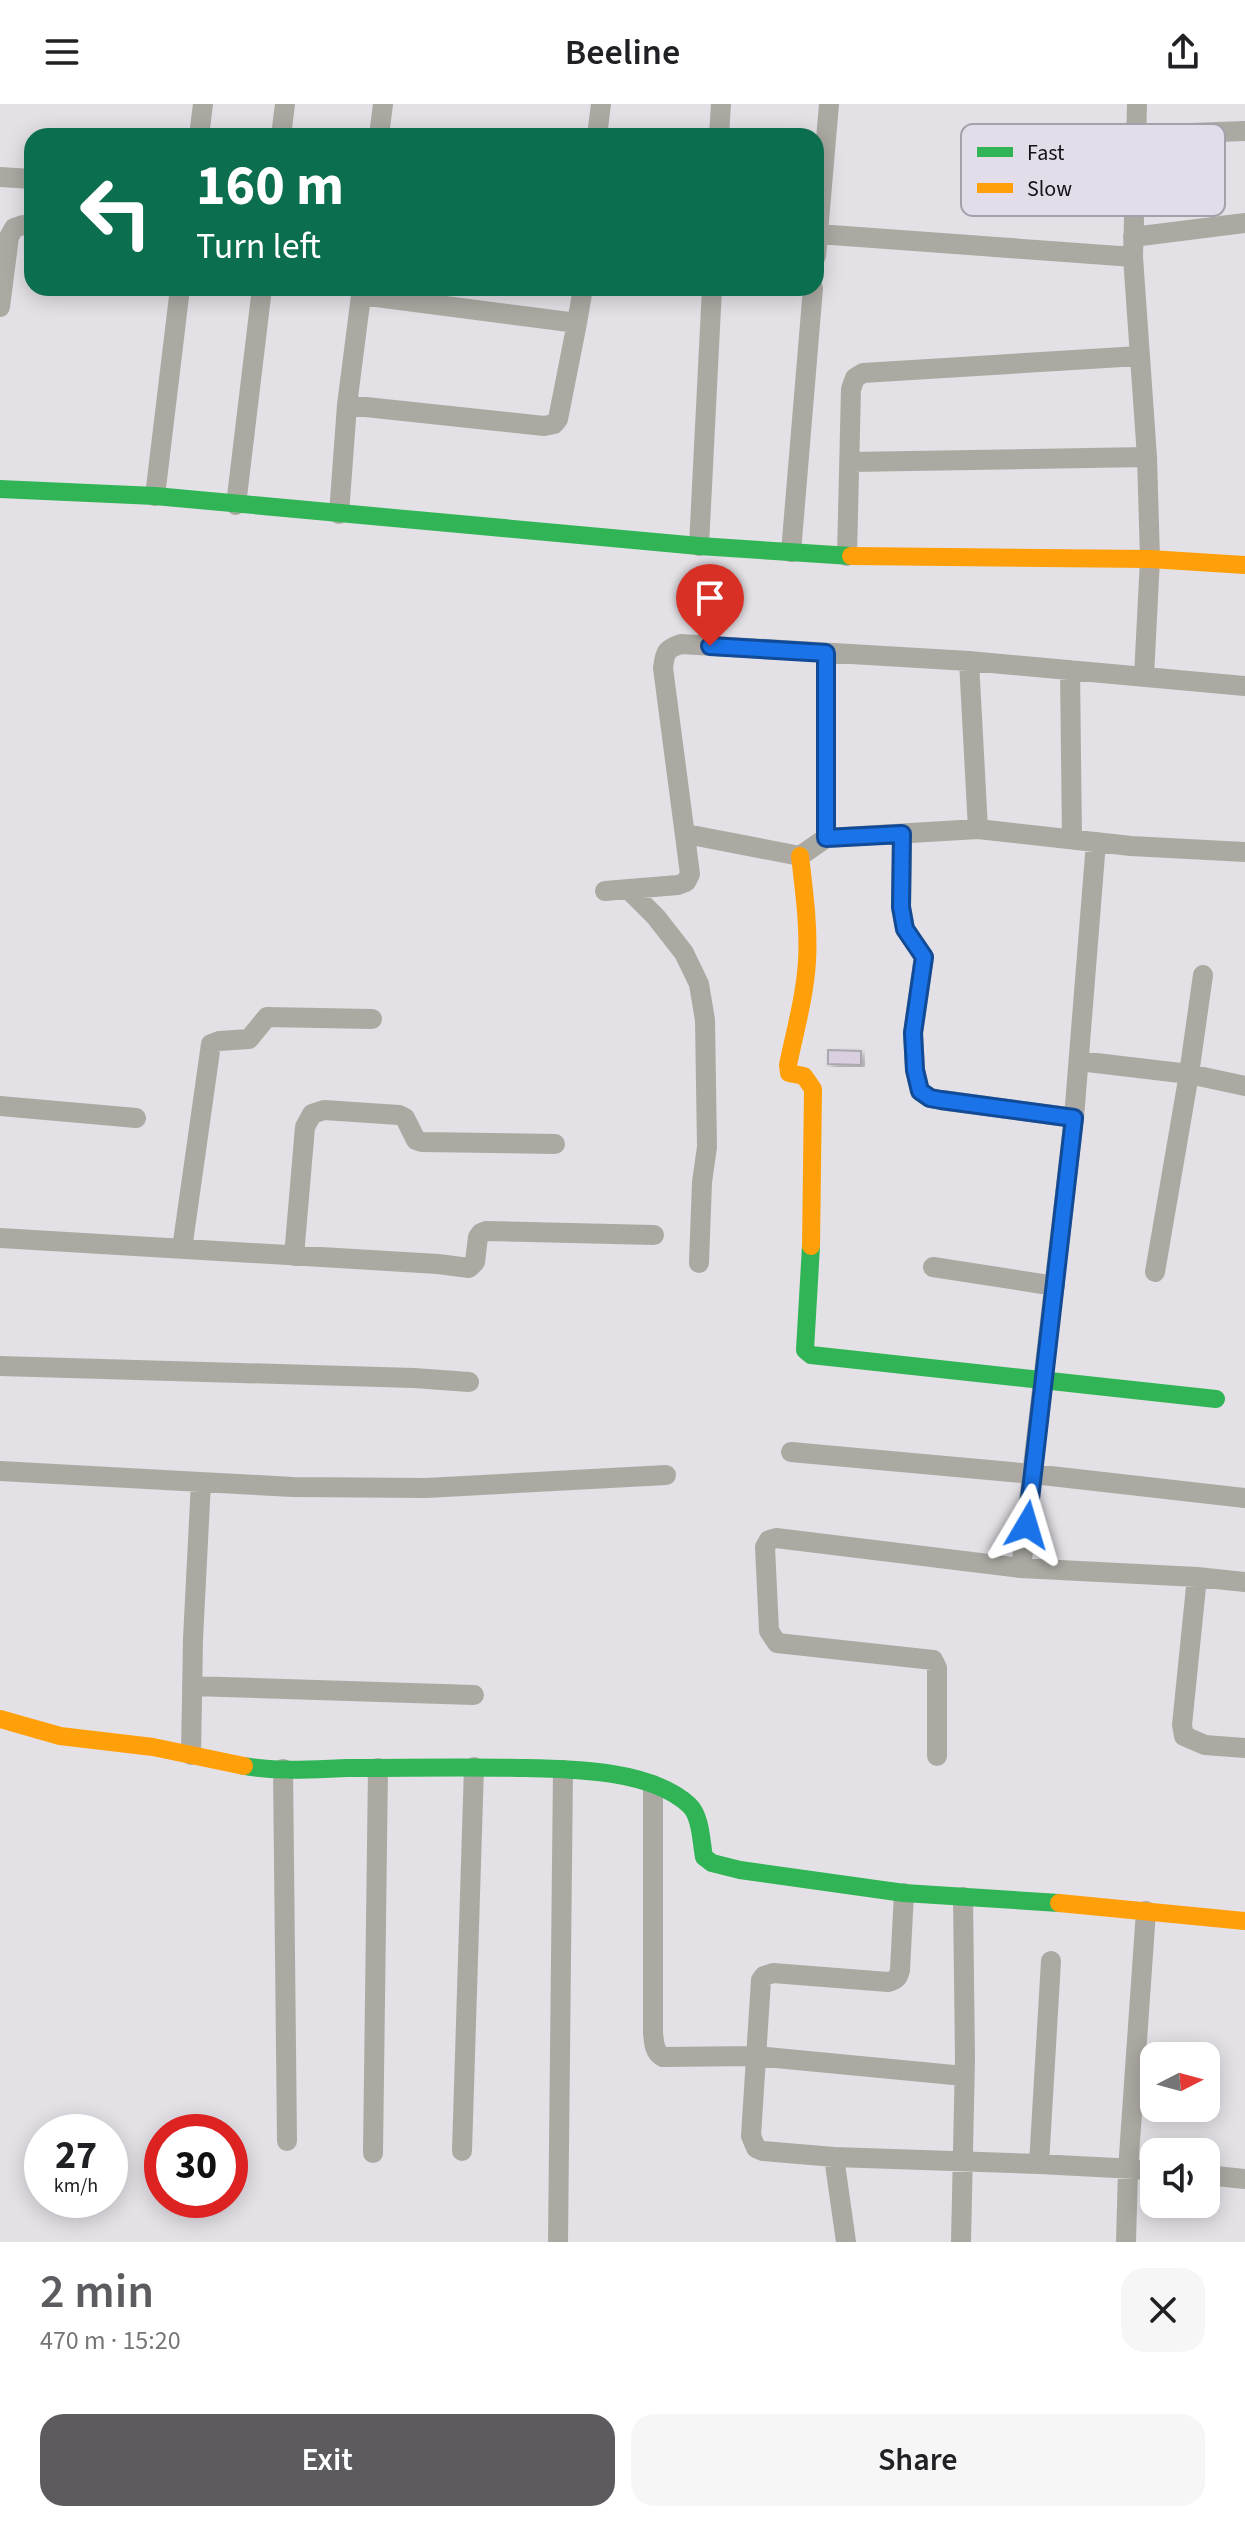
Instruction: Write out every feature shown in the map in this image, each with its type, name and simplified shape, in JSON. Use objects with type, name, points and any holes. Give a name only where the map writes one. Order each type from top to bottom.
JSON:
[{"type":"street","points":[[200,128],[203,104]]},
{"type":"street","points":[[282,128],[285,104]]},
{"type":"street","points":[[380,128],[383,104]]},
{"type":"street","points":[[598,128],[601,104]]},
{"type":"street","points":[[720,128],[721,104]]},
{"type":"street","points":[[824,163],[829,104]]},
{"type":"street","points":[[1136,124],[1137,104]]},
{"type":"street","points":[[1225,132],[1245,131]]},
{"type":"street","points":[[0,177],[24,178]]},
{"type":"street","points":[[1134,216],[1150,559],[1144,676]]},
{"type":"street","points":[[824,234],[1133,247],[1245,223]]},
{"type":"street","points":[[0,307],[9,237],[14,228],[24,225]]},
{"type":"street","points":[[155,496],[179,296]]},
{"type":"street","points":[[236,505],[261,296]]},
{"type":"street","points":[[339,514],[347,405],[360,296]]},
{"type":"street","points":[[395,296],[577,323]]},
{"type":"street","points":[[347,405],[544,426],[554,424],[558,419],[582,296]]},
{"type":"street","points":[[699,546],[712,296]]},
{"type":"street","points":[[791,552],[812,296]]},
{"type":"street","points":[[847,556],[851,389],[855,378],[863,373],[1139,356]]},
{"type":"street","points":[[850,462],[1147,457]]},
{"type":"street","points":[[0,489],[155,496],[699,546],[847,556],[1150,559],[1245,565]]},
{"type":"street","points":[[605,891],[678,885],[686,882],[690,874],[663,668],[665,652],[681,644],[969,661],[1245,686]]},
{"type":"street","points":[[826,653],[826,838]]},
{"type":"street","points":[[969,661],[978,829]]},
{"type":"street","points":[[1070,670],[1072,839]]},
{"type":"street","points":[[686,834],[800,856],[826,838],[978,829],[1096,842],[1245,852]]},
{"type":"street","points":[[902,834],[901,907],[905,929],[924,957],[913,1033],[915,1070],[920,1091],[930,1098],[941,1100],[1074,1118]]},
{"type":"street","points":[[1021,1568],[1074,1118],[1096,842]]},
{"type":"street","points":[[800,856],[807,962],[802,1003],[788,1065],[789,1073],[804,1076],[813,1089],[811,1240],[805,1350],[820,1357],[1216,1399]]},
{"type":"street","points":[[628,889],[656,917],[684,953],[699,984],[705,1020],[707,1147],[702,1182],[699,1263]]},
{"type":"street","points":[[1155,1272],[1203,975]]},
{"type":"street","points":[[182,1249],[211,1044],[249,1039],[267,1017],[372,1019]]},
{"type":"street","points":[[1079,1061],[1189,1074],[1245,1086]]},
{"type":"street","points":[[0,1106],[136,1118]]},
{"type":"street","points":[[294,1256],[305,1127],[312,1114],[324,1110],[399,1115],[405,1118],[416,1140],[422,1142],[555,1144]]},
{"type":"street","points":[[0,1238],[469,1268],[475,1262],[478,1237],[486,1231],[654,1235]]},
{"type":"street","points":[[933,1267],[1055,1286]]},
{"type":"street","points":[[0,1366],[469,1382]]},
{"type":"street","points":[[791,1452],[1033,1474],[1245,1498]]},
{"type":"street","points":[[0,1471],[293,1487],[426,1488],[666,1475]]},
{"type":"street","points":[[191,1755],[201,1482]]},
{"type":"street","points":[[937,1756],[937,1668],[933,1660],[777,1643],[769,1631],[765,1547],[769,1540],[776,1538],[1021,1568],[1245,1582]]},
{"type":"street","points":[[1197,1577],[1182,1725],[1184,1736],[1205,1745],[1245,1748]]},
{"type":"street","points":[[192,1686],[474,1695]]},
{"type":"street","points":[[0,1719],[60,1736],[153,1747],[248,1767],[588,1769],[670,1791],[692,1807],[704,1857],[712,1863],[740,1870],[904,1893],[1245,1921]]},
{"type":"street","points":[[462,2151],[474,1767]]},
{"type":"street","points":[[373,2153],[378,1768]]},
{"type":"street","points":[[283,1769],[287,2141]]},
{"type":"street","points":[[558,2242],[563,1770]]},
{"type":"street","points":[[653,1785],[653,2033],[656,2052],[663,2057],[755,2056],[964,2076]]},
{"type":"street","points":[[904,1893],[898,1978],[888,1982],[773,1973],[764,1976],[760,1985],[751,2136],[756,2148],[834,2157],[1140,2170]]},
{"type":"street","points":[[961,2242],[963,1897]]},
{"type":"street","points":[[1126,2242],[1146,1911]]},
{"type":"street","points":[[1039,2164],[1051,1961]]},
{"type":"street","points":[[834,2157],[846,2242]]},
{"type":"street","points":[[1220,2176],[1245,2179]]},
{"type":"building","points":[[828,1050],[861,1051],[861,1065],[828,1064]]},
{"type":"traffic: fast","points":[[0,489],[155,496],[699,546],[851,556]]},
{"type":"traffic: fast","points":[[811,1246],[805,1350],[811,1355],[1216,1399]]},
{"type":"traffic: fast","points":[[244,1766],[283,1770],[539,1768],[608,1773],[653,1784],[689,1805],[698,1822],[704,1857],[712,1863],[740,1870],[904,1893],[1059,1903]]},
{"type":"traffic: slow","points":[[851,556],[1150,559],[1245,565]]},
{"type":"traffic: slow","points":[[800,856],[807,922],[807,961],[788,1065],[789,1073],[804,1076],[813,1089],[811,1246]]},
{"type":"traffic: slow","points":[[0,1719],[60,1736],[153,1747],[244,1766]]},
{"type":"traffic: slow","points":[[1059,1903],[1245,1921]]},
{"type":"route","points":[[710,646],[826,653],[826,838],[902,834],[901,907],[905,929],[924,957],[913,1033],[915,1070],[920,1091],[930,1098],[941,1100],[1074,1118],[1027,1525]]}]
